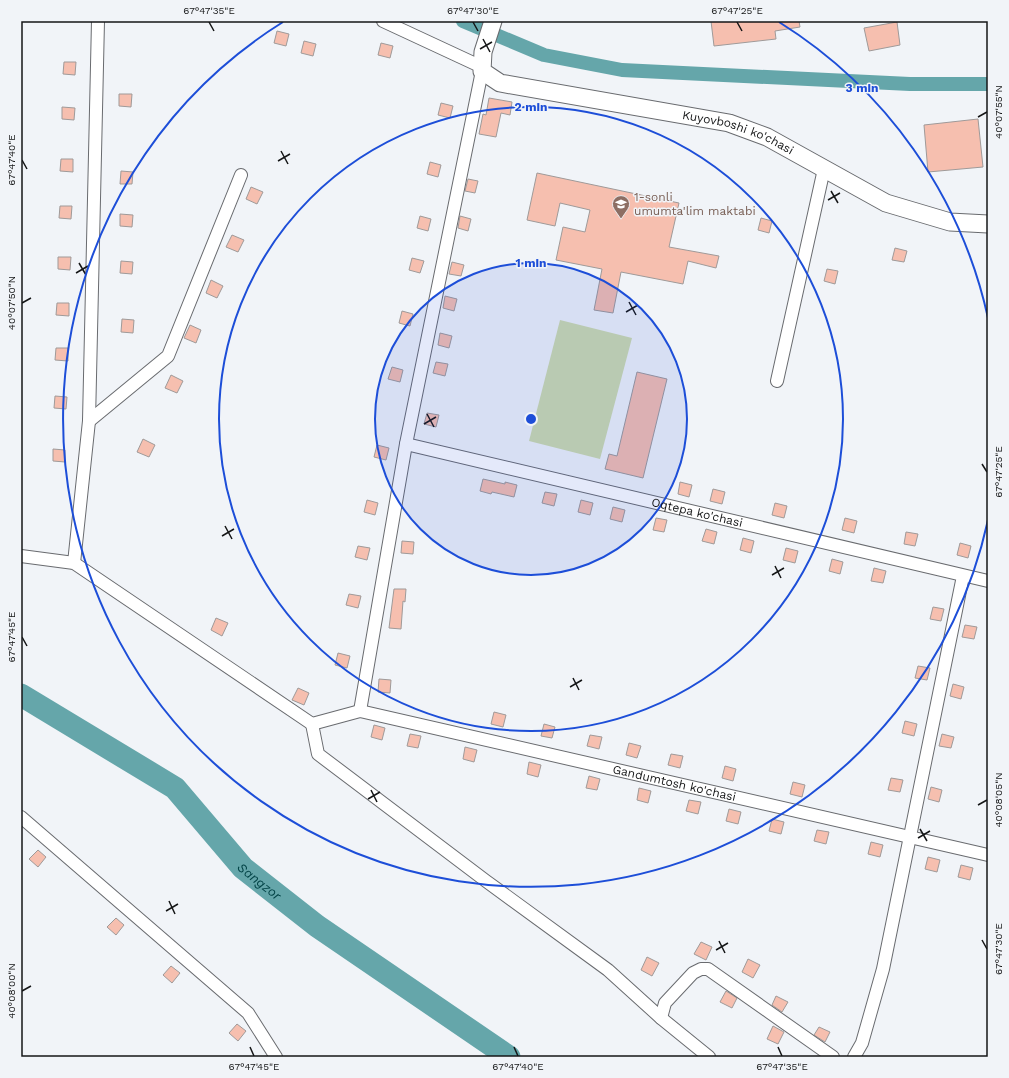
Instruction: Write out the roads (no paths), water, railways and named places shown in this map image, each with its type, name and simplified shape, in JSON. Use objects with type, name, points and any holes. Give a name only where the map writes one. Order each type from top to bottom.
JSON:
[{"type":"main road","points":[[482,63],[493,21]]},
{"type":"main road","name":"Kuyovboshi ko'chasi","points":[[482,63],[500,83],[729,123],[767,137],[886,203],[950,222],[988,224]]},
{"type":"street","points":[[74,563],[89,421],[98,21]]},
{"type":"street","name":"Kuyovboshi ko'chasi","points":[[383,21],[482,63]]},
{"type":"street","points":[[312,724],[360,711],[406,444],[482,63]]},
{"type":"street","points":[[777,381],[824,169]]},
{"type":"street","points":[[89,421],[168,356],[241,175]]},
{"type":"street","name":"Oqtepa ko'chasi","points":[[406,444],[988,581]]},
{"type":"street","points":[[21,556],[74,563],[312,724],[318,754],[486,881],[608,970],[661,1018],[709,1057]]},
{"type":"street","points":[[854,1057],[862,1043],[883,969],[963,576]]},
{"type":"street","name":"Gandumtosh ko'chasi","points":[[360,711],[988,855]]},
{"type":"street","points":[[21,817],[248,1013],[276,1057]]},
{"type":"street","points":[[661,1018],[665,1003],[693,972],[701,969],[708,969],[833,1057]]},
{"type":"waterway","points":[[463,21],[544,55],[622,70],[910,84],[988,84]]},
{"type":"waterway","name":"Sangzor","points":[[21,695],[175,788],[243,868],[317,926],[509,1057]]},
{"type":"place","name":"1-sonli umumta'lim maktabi","points":[[621,219]]}]
